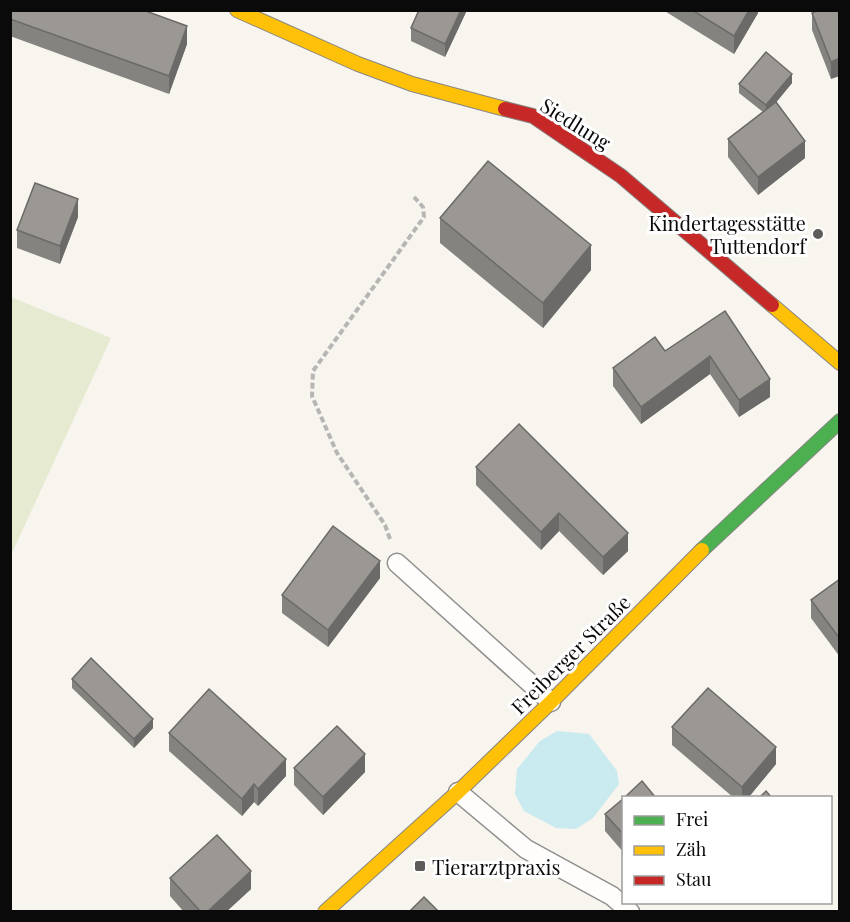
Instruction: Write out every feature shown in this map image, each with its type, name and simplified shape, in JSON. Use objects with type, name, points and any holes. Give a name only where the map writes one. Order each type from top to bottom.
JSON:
[{"type":"street","name":"Siedlung","points":[[237,10],[358,64],[412,84],[533,116],[621,176],[840,363]]},
{"type":"street","name":"Freiberger Straße","points":[[325,912],[458,792],[551,702],[687,564],[840,421]]},
{"type":"lane","points":[[397,562],[551,702]]},
{"type":"lane","points":[[458,792],[526,849],[612,896],[630,912]]},
{"type":"path","points":[[397,562],[385,525],[337,453],[312,396],[313,371],[424,217],[423,207],[414,197]]},
{"type":"green space","points":[[11,297],[111,338],[11,555]]},
{"type":"water","points":[[557,731],[589,734],[617,771],[619,784],[593,818],[576,829],[556,828],[524,811],[515,794],[517,769],[540,741]]},
{"type":"building","points":[[10,10],[143,10],[187,26],[169,76],[10,19]]},
{"type":"building","points":[[419,10],[461,10],[445,44],[411,28]]},
{"type":"building","points":[[692,10],[749,10],[734,36]]},
{"type":"building","points":[[818,10],[840,10],[840,58],[831,62],[812,13]]},
{"type":"building","points":[[766,52],[792,74],[766,105],[739,84]]},
{"type":"building","points":[[776,102],[805,141],[758,177],[728,139]]},
{"type":"building","points":[[488,161],[591,245],[543,303],[440,218]]},
{"type":"building","points":[[35,183],[78,199],[60,246],[17,230]]},
{"type":"building","points":[[725,311],[770,379],[739,400],[710,356],[641,407],[613,368],[655,337],[665,351]]},
{"type":"building","points":[[519,424],[628,533],[603,557],[559,513],[541,532],[476,467]]},
{"type":"building","points":[[333,526],[380,561],[328,630],[282,595]]},
{"type":"building","points":[[840,579],[840,639],[811,600]]},
{"type":"building","points":[[91,658],[153,719],[134,739],[72,679]]},
{"type":"building","points":[[708,688],[776,747],[742,787],[672,727]]},
{"type":"building","points":[[209,689],[286,759],[258,789],[254,784],[242,799],[169,733]]},
{"type":"building","points":[[337,726],[365,754],[323,797],[294,768]]},
{"type":"building","points":[[642,781],[654,796],[626,796]]},
{"type":"building","points":[[766,791],[770,796],[761,796]]},
{"type":"building","points":[[622,800],[622,833],[605,814]]},
{"type":"building","points":[[217,835],[251,871],[207,912],[201,912],[170,878]]},
{"type":"building","points":[[424,897],[439,912],[409,912]]},
{"type":"traffic: fast","points":[[702,550],[840,421]]},
{"type":"traffic: slow","points":[[237,10],[358,64],[412,84],[505,109]]},
{"type":"traffic: slow","points":[[772,305],[840,363]]},
{"type":"traffic: slow","points":[[325,912],[458,792],[702,550]]},
{"type":"traffic: jam","points":[[505,109],[533,116],[621,176],[772,305]]},
{"type":"place","name":"Kindertagesstätte Tuttendorf","points":[[818,234]]},
{"type":"place","name":"Tierarztpraxis","points":[[420,866]]}]
